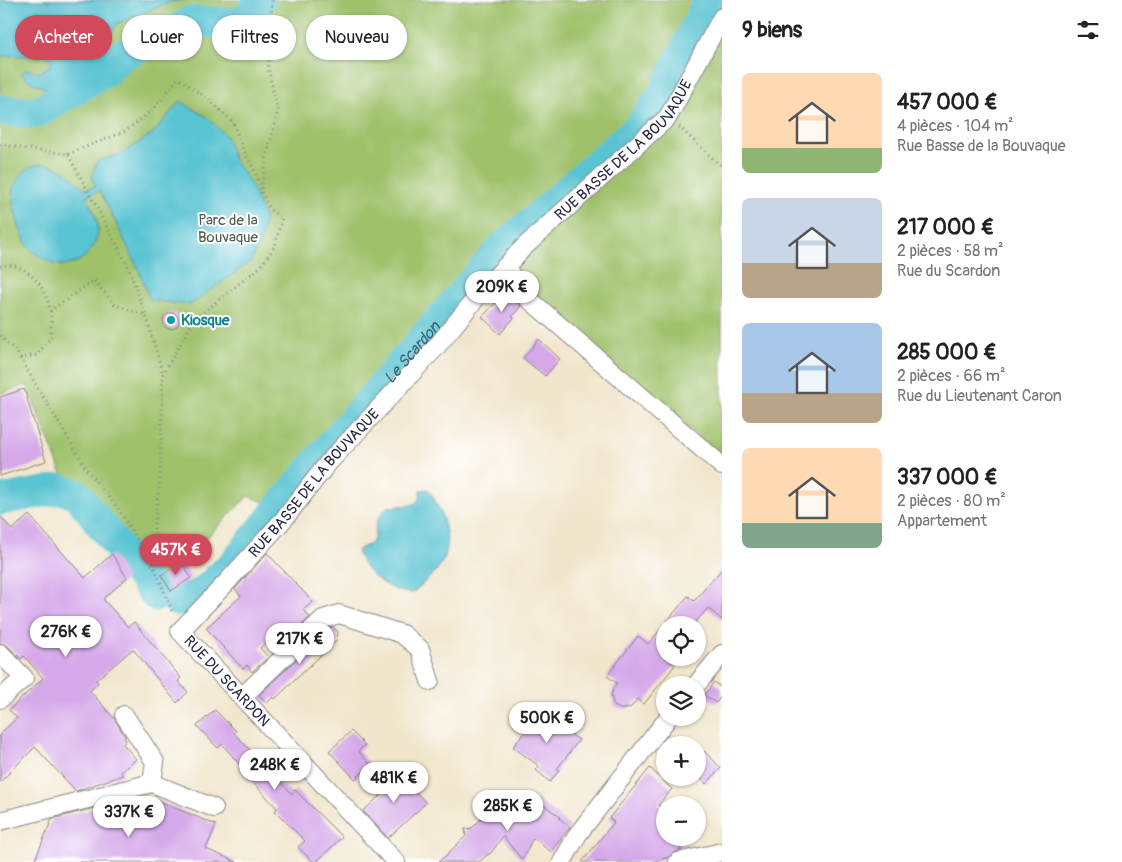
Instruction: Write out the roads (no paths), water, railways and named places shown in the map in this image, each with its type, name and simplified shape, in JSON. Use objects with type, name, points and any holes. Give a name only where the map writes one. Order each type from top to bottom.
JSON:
[{"type":"street","name":"RUE BASSE DE LA BOUVAQUE","points":[[180,631],[284,519],[328,463],[438,346],[482,292],[525,246],[668,117],[722,17]]},
{"type":"street","points":[[506,267],[523,294],[722,466]]},
{"type":"street","points":[[242,697],[323,619],[339,614],[402,634],[420,649],[430,680]]},
{"type":"street","name":"RUE DU SCARDON","points":[[180,631],[396,862]]},
{"type":"street","points":[[0,652],[24,678],[0,699]]},
{"type":"street","points":[[704,676],[722,654]]},
{"type":"street","points":[[124,715],[155,762],[152,783]]},
{"type":"street","points":[[562,862],[578,834],[662,726]]},
{"type":"street","points":[[0,821],[152,783],[214,808]]},
{"type":"street","points":[[678,862],[722,852]]},
{"type":"water","points":[[0,0],[183,0],[168,3],[138,15],[122,15],[122,21],[118,23],[112,32],[112,15],[15,15],[15,56],[0,56]]},
{"type":"water","points":[[52,60],[98,60],[95,65],[50,90],[31,82],[22,74],[26,69],[38,73],[50,66]]},
{"type":"water","points":[[180,101],[207,117],[226,136],[234,160],[251,184],[265,220],[259,245],[250,262],[190,305],[150,300],[138,268],[100,191],[86,196],[95,215],[98,228],[95,243],[85,256],[71,264],[63,265],[48,261],[31,250],[20,230],[13,200],[14,185],[24,172],[32,166],[50,165],[68,174],[84,189],[95,187],[92,176],[97,161],[124,153],[155,131]]},
{"type":"water","points":[[428,489],[437,504],[444,522],[447,542],[444,559],[434,573],[412,593],[398,591],[383,583],[367,569],[362,563],[357,550],[370,544],[374,539],[376,523],[387,507],[413,505],[420,498],[420,490]]},
{"type":"waterway","points":[[0,110],[36,113],[103,73],[123,54],[170,34],[191,21],[243,24],[260,0]]},
{"type":"waterway","name":"Le Scardon","points":[[178,601],[202,593],[233,564],[330,446],[500,250],[640,126],[663,94],[709,0]]},
{"type":"waterway","name":"Le Scardon","points":[[0,500],[60,489],[78,495],[156,596]]},
{"type":"place","name":"Kiosque","points":[[171,320]]},
{"type":"park label","name":"Parc de la Bouvaque","points":[[228,228]]}]
